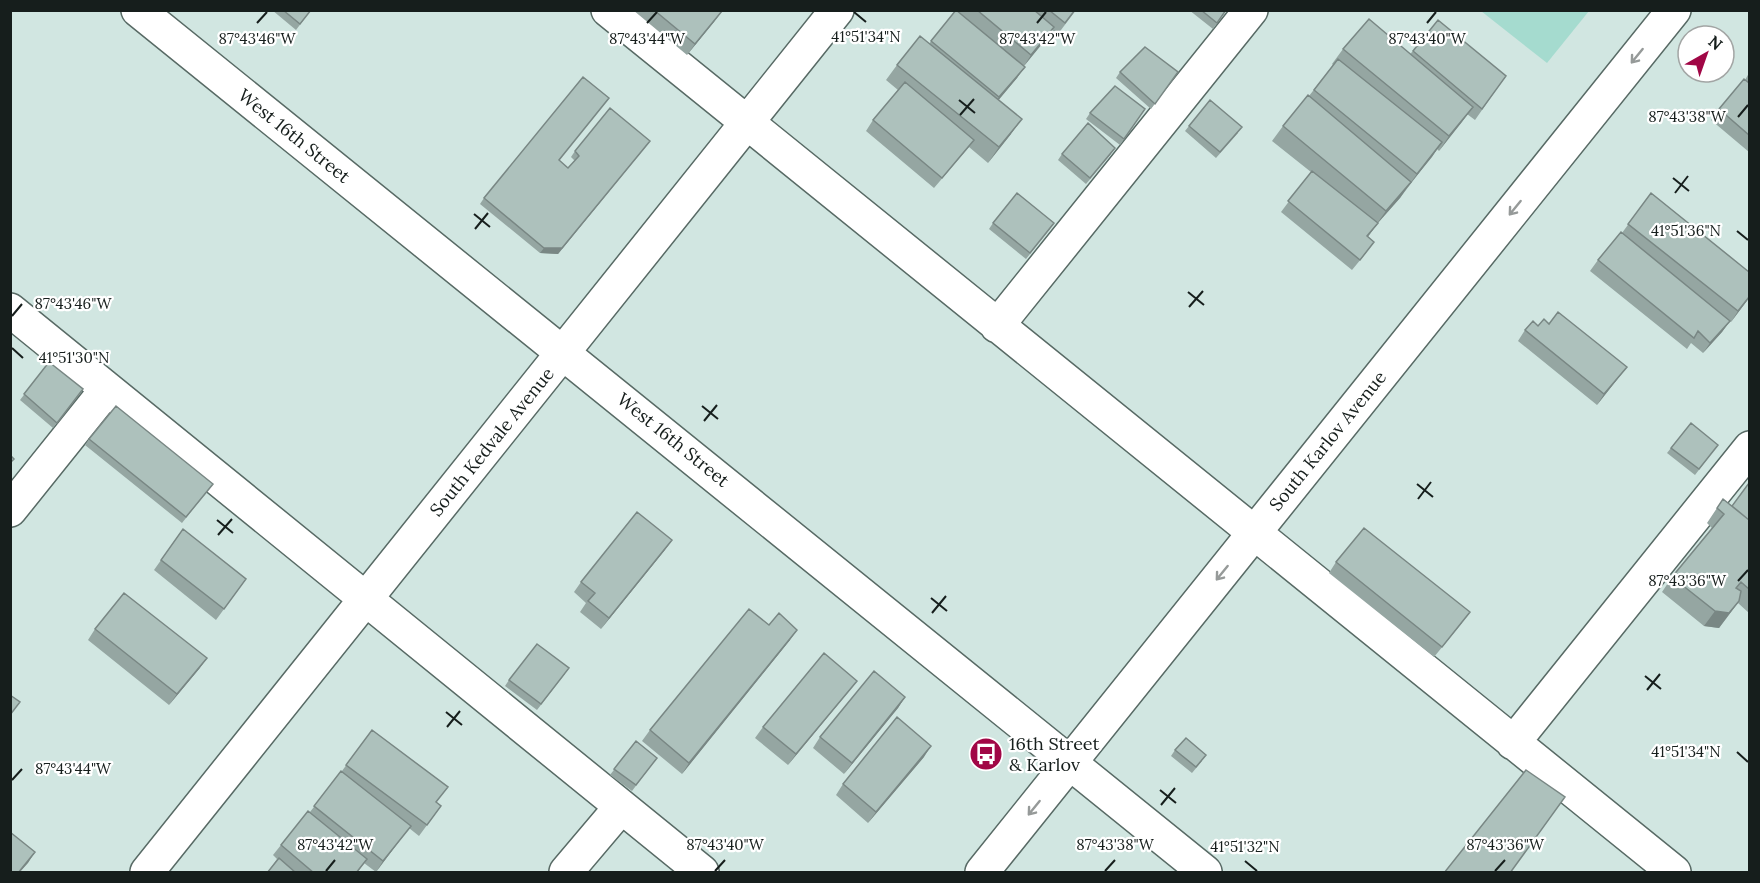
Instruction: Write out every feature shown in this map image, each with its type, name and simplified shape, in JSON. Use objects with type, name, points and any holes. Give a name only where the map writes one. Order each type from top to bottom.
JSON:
[{"type":"street","name":"West 16th Street","points":[[138,10],[564,352],[1205,873]]},
{"type":"street","points":[[608,10],[1674,873]]},
{"type":"street","name":"South Kedvale Avenue","points":[[147,873],[837,10]]},
{"type":"street","points":[[997,326],[1251,10]]},
{"type":"street","name":"South Karlov Avenue","points":[[982,873],[1674,10]]},
{"type":"street","points":[[10,310],[702,873]]},
{"type":"street","points":[[10,510],[107,389]]},
{"type":"street","points":[[1513,743],[1749,448]]},
{"type":"street","points":[[567,873],[621,807]]},
{"type":"green space","points":[[1481,11],[1589,11],[1547,63]]},
{"type":"building","points":[[283,10],[311,10],[300,24]]},
{"type":"building","points":[[654,10],[720,10],[722,11],[695,44]]},
{"type":"building","points":[[956,10],[1025,67],[999,97],[931,41]]},
{"type":"building","points":[[977,10],[1034,10],[1054,27],[1031,55]]},
{"type":"building","points":[[1049,10],[1075,10],[1065,23]]},
{"type":"building","points":[[1201,10],[1226,10],[1217,23]]},
{"type":"building","points":[[1369,19],[1473,107],[1449,136],[1343,49]]},
{"type":"building","points":[[1438,20],[1506,76],[1482,109],[1413,51]]},
{"type":"building","points":[[920,36],[1022,119],[999,147],[897,65]]},
{"type":"building","points":[[1145,47],[1178,72],[1155,104],[1120,72]]},
{"type":"building","points":[[1338,59],[1442,142],[1417,174],[1314,90]]},
{"type":"building","points":[[583,77],[609,98],[559,160],[568,168],[579,156],[575,151],[610,108],[650,141],[562,248],[544,248],[484,198]]},
{"type":"building","points":[[1744,79],[1749,83],[1749,135],[1719,109]]},
{"type":"building","points":[[905,82],[974,140],[942,178],[873,120]]},
{"type":"building","points":[[1115,86],[1145,109],[1124,139],[1090,113]]},
{"type":"building","points":[[1308,95],[1411,182],[1386,211],[1283,126]]},
{"type":"building","points":[[1210,100],[1242,127],[1220,152],[1189,126]]},
{"type":"building","points":[[1088,123],[1115,148],[1090,178],[1062,154]]},
{"type":"building","points":[[1312,171],[1378,223],[1367,236],[1374,242],[1360,260],[1288,201]]},
{"type":"building","points":[[1017,193],[1054,223],[1030,253],[993,223]]},
{"type":"building","points":[[1651,193],[1749,272],[1749,297],[1738,311],[1628,224]]},
{"type":"building","points":[[1621,232],[1730,321],[1710,343],[1698,331],[1694,338],[1598,260]]},
{"type":"building","points":[[1558,312],[1627,367],[1604,394],[1525,330],[1533,321],[1538,326],[1544,319],[1549,324]]},
{"type":"building","points":[[49,362],[83,389],[57,423],[24,394]]},
{"type":"building","points":[[116,406],[213,484],[186,517],[89,439]]},
{"type":"building","points":[[1691,423],[1718,445],[1699,469],[1671,448]]},
{"type":"building","points":[[1749,483],[1749,520],[1732,506]]},
{"type":"building","points":[[1723,499],[1749,520],[1749,589],[1741,582],[1736,588],[1741,591],[1739,601],[1729,613],[1715,611],[1672,577],[1724,514],[1717,508]]},
{"type":"building","points":[[637,512],[672,540],[609,618],[588,601],[595,593],[581,582]]},
{"type":"building","points":[[1364,528],[1470,612],[1442,647],[1336,562]]},
{"type":"building","points":[[183,529],[246,579],[224,609],[161,560]]},
{"type":"building","points":[[124,593],[207,658],[177,694],[95,629]]},
{"type":"building","points":[[749,609],[769,625],[779,613],[797,630],[689,763],[650,730]]},
{"type":"building","points":[[537,644],[569,668],[541,704],[509,680]]},
{"type":"building","points":[[824,653],[857,681],[796,754],[763,727]]},
{"type":"building","points":[[874,671],[905,697],[852,763],[820,737]]},
{"type":"building","points":[[10,695],[20,702],[10,715]]},
{"type":"building","points":[[897,717],[931,746],[876,812],[843,784]]},
{"type":"building","points":[[372,730],[448,787],[436,802],[441,806],[427,825],[346,765]]},
{"type":"building","points":[[1186,738],[1206,755],[1196,767],[1175,750]]},
{"type":"building","points":[[636,741],[657,758],[636,785],[614,769]]},
{"type":"building","points":[[1526,770],[1565,797],[1510,873],[1444,873]]},
{"type":"building","points":[[341,771],[411,826],[383,861],[314,806]]},
{"type":"building","points":[[308,811],[367,859],[356,873],[314,873],[281,845]]},
{"type":"building","points":[[10,832],[35,852],[18,873],[10,873]]},
{"type":"building","points":[[279,858],[296,873],[267,873]]},
{"type":"place","name":"16th Street & Karlov","points":[[986,754]]}]
